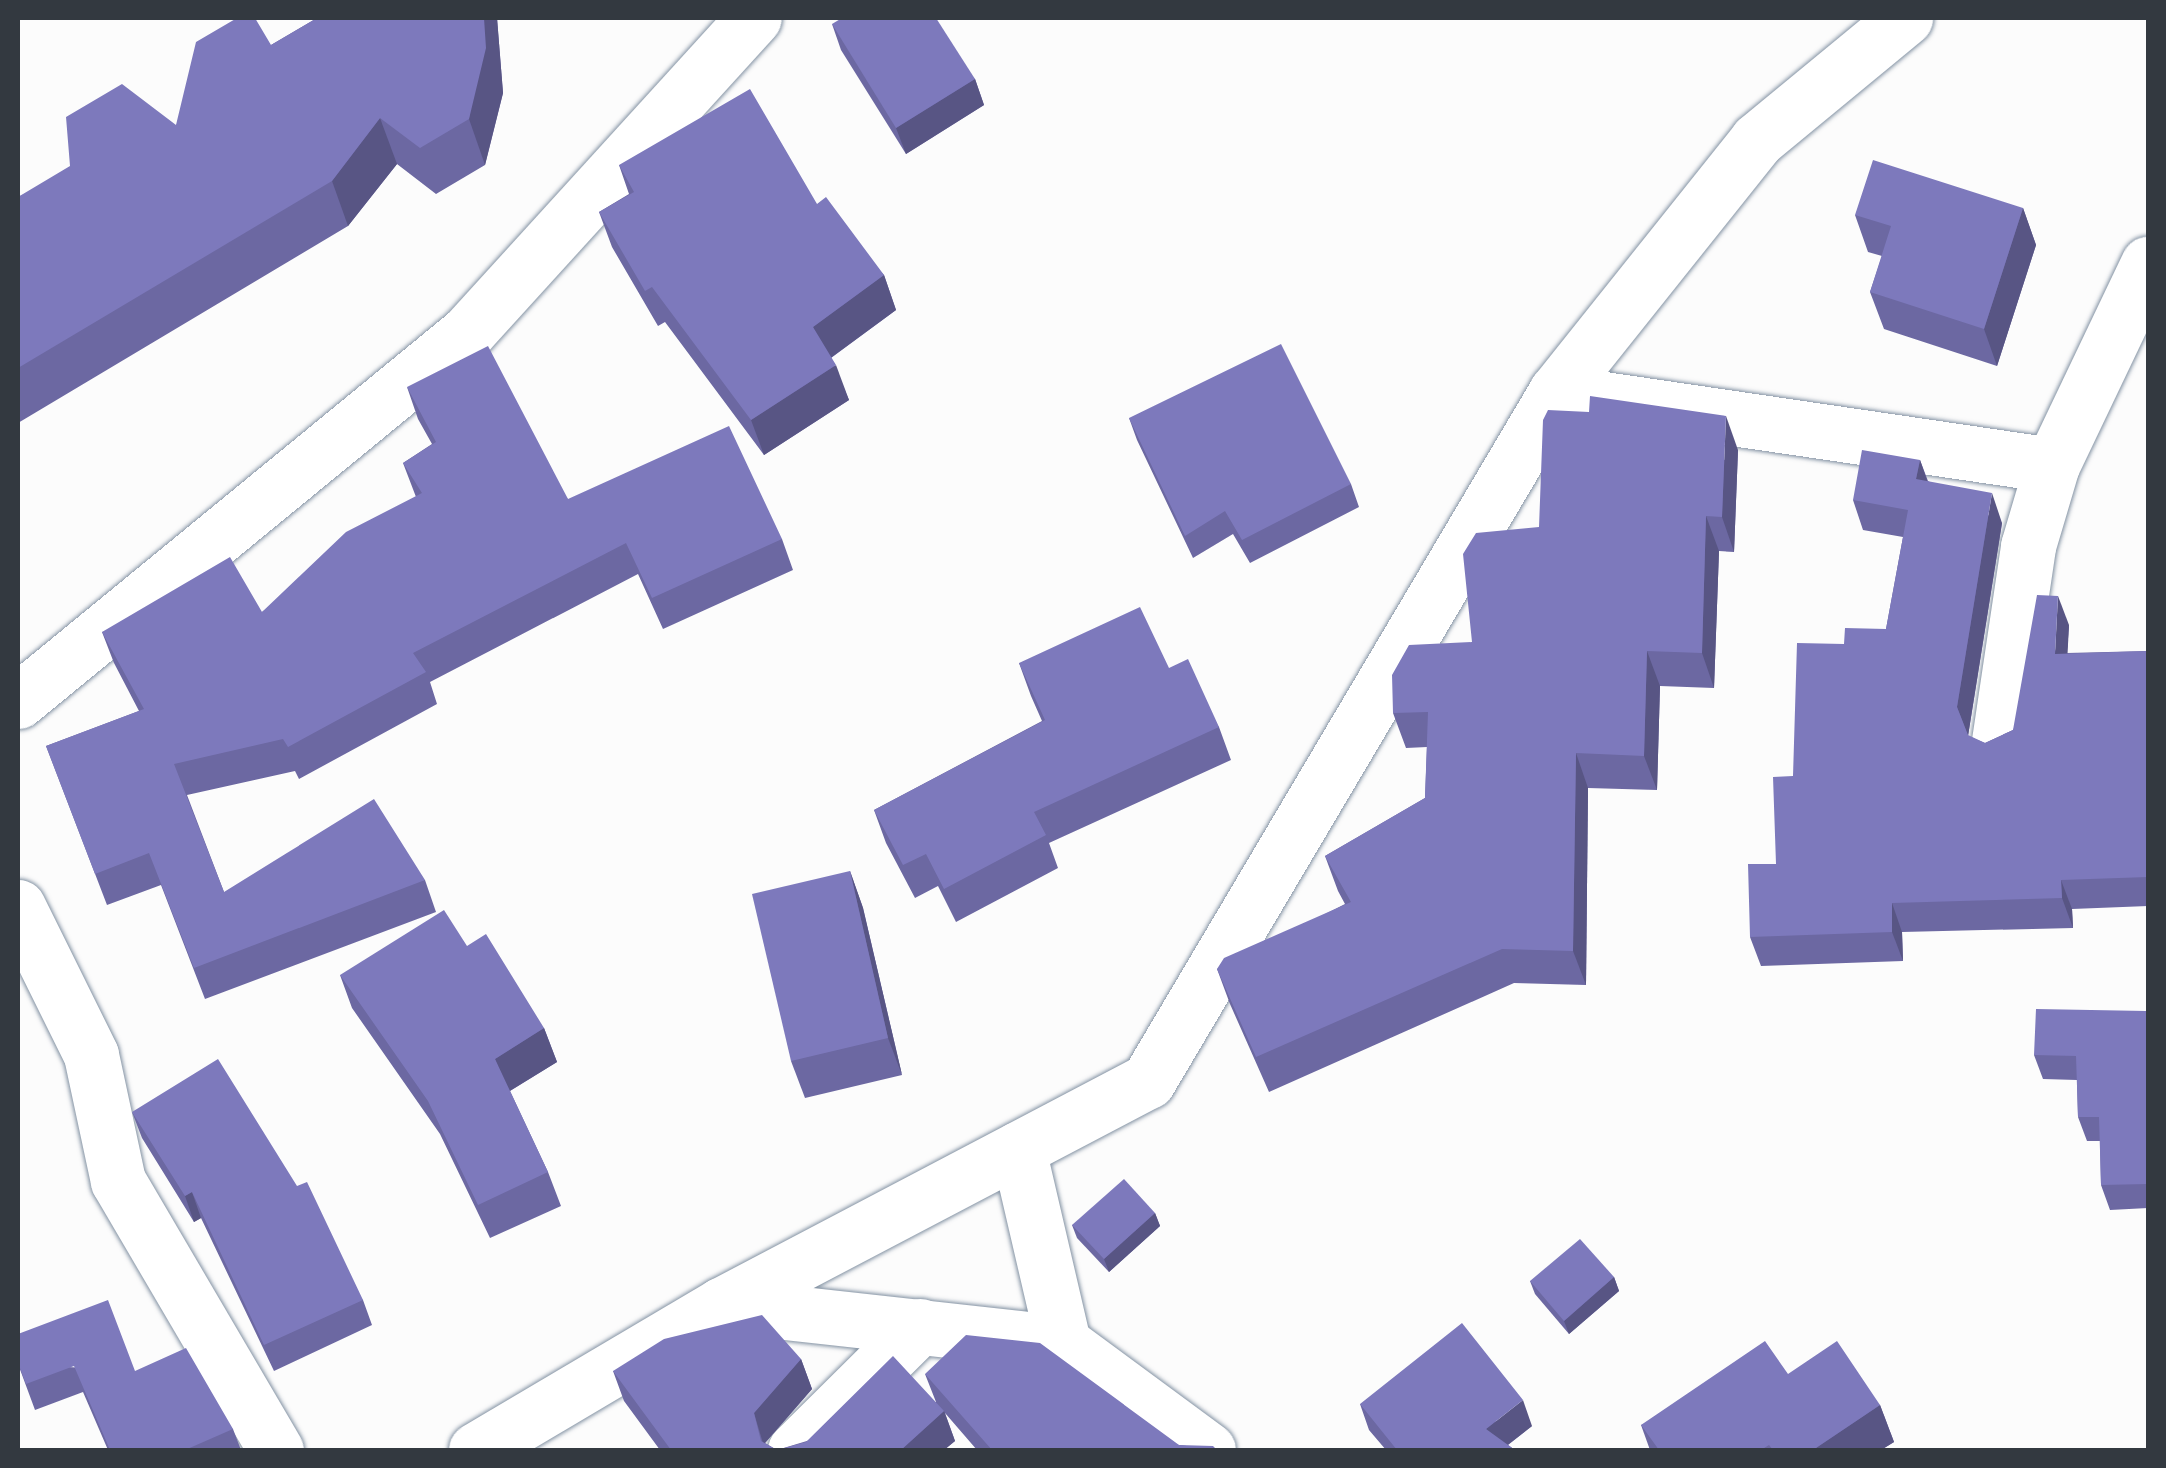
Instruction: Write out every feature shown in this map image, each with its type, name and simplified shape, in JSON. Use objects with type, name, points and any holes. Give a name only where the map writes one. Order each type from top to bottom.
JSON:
[{"type":"street","points":[[18,701],[467,333],[754,18]]},
{"type":"street","points":[[476,1450],[722,1305],[1148,1081],[1556,392],[1757,140],[1905,18]]},
{"type":"street","points":[[1999,741],[2028,546],[2052,465],[2148,264]]},
{"type":"street","points":[[1556,392],[2052,465]]},
{"type":"street","points":[[18,907],[91,1055],[118,1182],[276,1450]]},
{"type":"street","points":[[1018,1149],[1063,1343]]},
{"type":"street","points":[[722,1305],[1063,1343],[1187,1445]]},
{"type":"street","points":[[795,1450],[920,1326]]},
{"type":"building","points":[[237,18],[255,18],[271,45],[317,18],[484,18],[486,48],[469,119],[420,148],[380,118],[332,181],[18,368],[18,197],[70,166],[66,117],[122,84],[176,125],[196,42]]},
{"type":"building","points":[[842,18],[936,18],[975,79],[896,128],[832,24]]},
{"type":"building","points":[[750,89],[817,204],[826,197],[884,275],[813,327],[836,365],[751,420],[652,287],[645,291],[599,212],[634,192],[619,165]]},
{"type":"building","points":[[1873,160],[2023,208],[1984,329],[1870,292],[1891,226],[1855,215]]},
{"type":"building","points":[[1281,344],[1351,484],[1242,540],[1225,511],[1185,536],[1129,418]]},
{"type":"building","points":[[488,346],[568,499],[729,426],[782,539],[652,598],[626,543],[413,653],[426,672],[288,747],[283,739],[174,764],[224,892],[374,799],[425,880],[194,968],[149,853],[95,874],[46,746],[144,709],[102,632],[230,557],[262,612],[346,532],[422,493],[403,463],[436,442],[407,387]]},
{"type":"building","points":[[1590,396],[1726,416],[1722,517],[1706,516],[1702,653],[1647,651],[1644,756],[1576,753],[1573,951],[1502,949],[1256,1057],[1217,969],[1224,958],[1351,902],[1325,856],[1425,798],[1428,712],[1393,713],[1392,675],[1409,645],[1472,642],[1463,554],[1476,533],[1539,527],[1543,420],[1548,410],[1589,412]]},
{"type":"building","points":[[1862,450],[1920,460],[1916,479],[1992,493],[1957,707],[1968,735],[1985,743],[2013,730],[2037,595],[2058,596],[2055,654],[2148,651],[2148,877],[2061,880],[2062,898],[1892,903],[1892,932],[1750,937],[1748,864],[1776,864],[1773,777],[1793,776],[1797,643],[1844,644],[1845,628],[1886,629],[1908,510],[1853,500]]},
{"type":"building","points":[[1140,607],[1169,668],[1188,659],[1219,727],[1034,812],[1046,835],[944,889],[926,854],[903,865],[874,810],[1045,720],[1019,663]]},
{"type":"building","points":[[850,871],[888,1038],[791,1061],[752,894]]},
{"type":"building","points":[[444,910],[467,946],[486,934],[544,1028],[495,1059],[548,1172],[478,1205],[428,1101],[340,975]]},
{"type":"building","points":[[2036,1009],[2146,1011],[2148,1184],[2101,1185],[2099,1117],[2078,1117],[2076,1056],[2034,1055]]},
{"type":"building","points":[[218,1059],[297,1186],[307,1182],[363,1300],[264,1345],[192,1192],[185,1196],[132,1112]]},
{"type":"building","points":[[1124,1179],[1155,1213],[1104,1259],[1072,1225]]},
{"type":"building","points":[[1580,1239],[1614,1277],[1564,1321],[1530,1281]]},
{"type":"building","points":[[108,1300],[135,1371],[186,1348],[233,1429],[185,1450],[110,1450],[74,1366],[26,1384],[18,1363],[18,1334]]},
{"type":"building","points":[[762,1315],[801,1359],[754,1413],[761,1441],[777,1450],[671,1450],[613,1371],[664,1339]]},
{"type":"building","points":[[1462,1323],[1523,1400],[1486,1429],[1515,1450],[1397,1450],[1360,1404]]},
{"type":"building","points":[[966,1335],[1040,1343],[1179,1445],[1213,1446],[1217,1450],[992,1450],[925,1374]]},
{"type":"building","points":[[1765,1341],[1788,1374],[1837,1341],[1880,1405],[1813,1450],[1773,1450],[1769,1445],[1761,1450],[1659,1450],[1641,1425]]},
{"type":"building","points":[[893,1356],[944,1411],[901,1450],[777,1450],[806,1442]]}]
